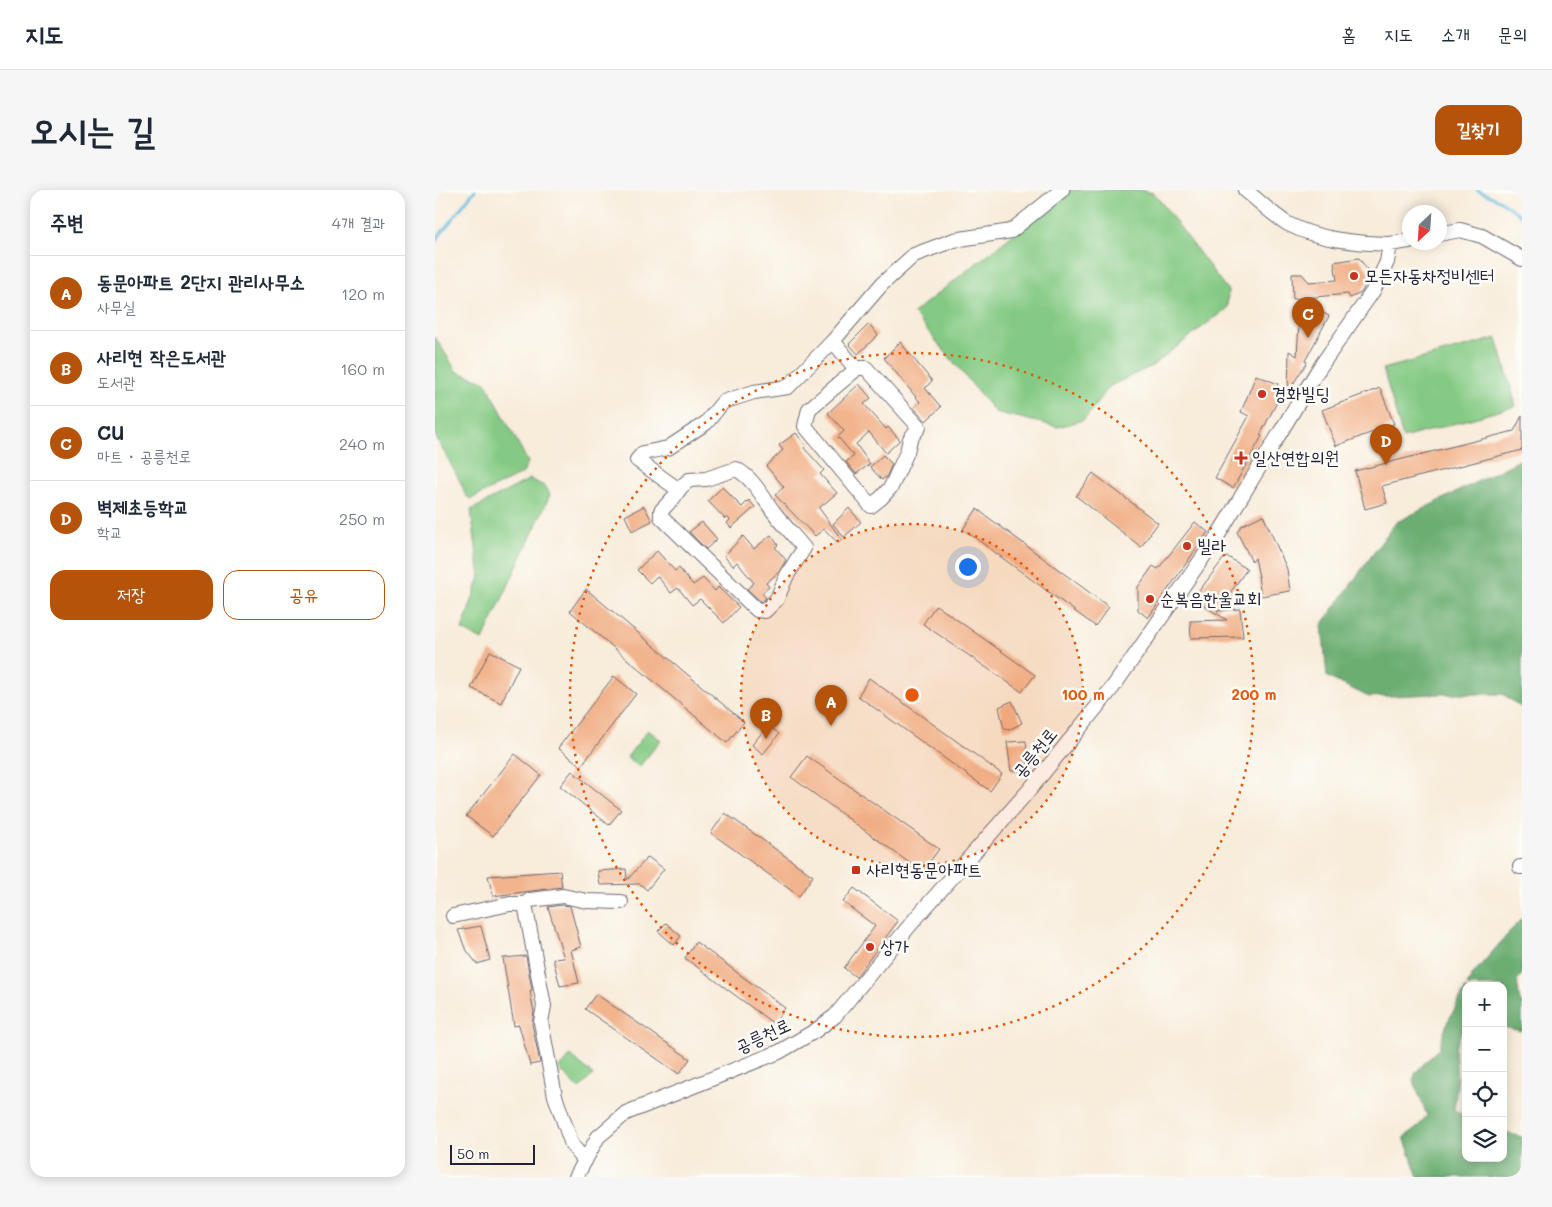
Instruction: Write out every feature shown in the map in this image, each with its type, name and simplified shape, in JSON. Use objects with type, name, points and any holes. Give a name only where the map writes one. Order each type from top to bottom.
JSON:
[{"type":"street","points":[[679,490],[637,460],[643,453],[668,448],[706,423],[723,402],[754,392],[788,387],[833,341],[882,284],[914,255],[954,240],[1011,231],[1062,190]]},
{"type":"street","points":[[1245,190],[1287,223],[1316,236],[1361,243],[1390,244],[1402,241]]},
{"type":"street","points":[[1447,232],[1460,230],[1482,236],[1522,259]]},
{"type":"street","name":"공릉천로","points":[[576,1177],[599,1137],[626,1113],[779,1052],[815,1031],[835,1016],[916,918],[1031,788],[1113,687],[1217,537],[1318,370],[1373,291],[1387,262],[1390,244]]},
{"type":"street","points":[[833,341],[855,368]]},
{"type":"street","points":[[855,368],[865,368],[919,427],[911,439],[891,487],[871,506],[805,426],[809,409],[853,372],[855,368]]},
{"type":"street","points":[[736,469],[742,472],[759,490],[773,511],[804,548],[786,577],[777,599],[765,611],[757,610],[661,517],[661,512],[679,490],[689,480],[706,479],[736,469]]},
{"type":"street","points":[[453,916],[510,904],[525,904],[530,900],[563,896],[587,901],[621,902]]},
{"type":"street","points":[[525,904],[544,1006],[541,1022],[555,1096],[572,1145],[585,1161]]},
{"type":"green space","points":[[1070,190],[1140,190],[1153,193],[1228,291],[1227,308],[1152,366],[1110,386],[1084,420],[1058,427],[995,412],[913,313]]},
{"type":"green space","points":[[435,337],[457,372],[485,381],[528,462],[523,473],[471,499],[466,496],[435,435]]},
{"type":"green space","points":[[1497,338],[1516,406],[1403,438],[1383,369]]},
{"type":"green space","points":[[1522,459],[1522,708],[1503,694],[1369,697],[1327,677],[1322,625],[1395,523]]},
{"type":"green space","points":[[530,479],[546,487],[550,495],[483,640],[462,630],[480,577],[471,510]]},
{"type":"green space","points":[[648,730],[661,740],[639,767],[627,757]]},
{"type":"green space","points":[[1522,918],[1522,974],[1517,981],[1520,1001],[1522,1003],[1522,1031],[1507,1028],[1507,982],[1469,982],[1473,974]]},
{"type":"green space","points":[[1462,995],[1462,1030],[1455,1048],[1457,1084],[1454,1110],[1462,1114],[1462,1162],[1507,1162],[1507,1133],[1522,1137],[1522,1177],[1418,1177],[1404,1137],[1417,1128],[1427,1115],[1413,1080],[1416,1072],[1439,1048],[1447,1023]]},
{"type":"green space","points":[[571,1055],[593,1075],[579,1089],[559,1069]]},
{"type":"building","points":[[1359,258],[1371,275],[1361,293],[1350,298],[1348,294],[1293,299],[1292,274],[1302,274],[1309,282],[1337,280],[1334,262]]},
{"type":"building","points":[[1308,305],[1329,316],[1305,361],[1307,362],[1288,392],[1289,351],[1297,356],[1299,324]]},
{"type":"building","points":[[869,324],[878,335],[858,354],[849,344]]},
{"type":"building","points":[[900,342],[932,381],[925,388],[941,407],[926,421],[914,408],[920,402],[884,358]]},
{"type":"building","points":[[1256,375],[1278,384],[1276,404],[1260,435],[1262,436],[1233,488],[1215,478],[1249,416],[1241,412]]},
{"type":"building","points":[[859,384],[871,398],[864,404],[886,429],[888,427],[900,440],[886,453],[869,432],[856,444],[870,464],[856,474],[846,462],[854,456],[838,437],[844,431],[828,413]]},
{"type":"building","points":[[1380,388],[1394,424],[1336,446],[1322,410]]},
{"type":"building","points":[[1522,416],[1522,450],[1382,486],[1387,503],[1365,509],[1355,471],[1514,431]]},
{"type":"building","points":[[796,433],[806,446],[804,448],[824,470],[820,474],[837,493],[819,508],[842,540],[838,543],[824,529],[815,536],[775,495],[784,487],[766,466],[783,450],[779,445]]},
{"type":"building","points":[[883,455],[892,464],[887,476],[882,480],[870,467]]},
{"type":"building","points":[[1093,473],[1158,523],[1141,547],[1076,496]]},
{"type":"building","points":[[722,487],[742,507],[749,500],[755,507],[731,528],[727,523],[730,520],[727,517],[725,519],[708,501]]},
{"type":"building","points":[[644,506],[652,521],[632,531],[625,516]]},
{"type":"building","points":[[849,508],[861,522],[844,537],[833,524]]},
{"type":"building","points":[[977,509],[1109,607],[1095,626],[963,529]]},
{"type":"building","points":[[1263,515],[1287,569],[1290,591],[1261,596],[1255,558],[1252,562],[1237,532],[1242,525]]},
{"type":"building","points":[[702,522],[717,539],[706,549],[689,532]]},
{"type":"building","points":[[1195,522],[1208,532],[1148,618],[1138,610],[1138,587],[1153,566],[1158,569]]},
{"type":"building","points":[[771,535],[778,545],[775,547],[786,560],[779,572],[766,583],[769,587],[762,593],[766,598],[761,602],[747,589],[754,583],[737,562],[733,566],[724,556],[743,536],[754,549]]},
{"type":"building","points":[[657,551],[675,571],[679,568],[693,585],[703,578],[715,591],[718,587],[739,607],[724,623],[700,599],[692,605],[678,588],[671,593],[657,576],[650,583],[637,570]]},
{"type":"building","points":[[1228,557],[1247,569],[1217,611],[1240,609],[1243,637],[1191,638],[1190,621],[1227,620],[1193,599],[1224,558]]},
{"type":"building","points":[[586,589],[744,722],[727,743],[570,611]]},
{"type":"building","points":[[936,605],[1035,675],[1022,692],[923,624]]},
{"type":"building","points":[[490,651],[519,666],[501,703],[471,688]]},
{"type":"building","points":[[614,676],[636,694],[581,766],[558,748]]},
{"type":"building","points":[[869,678],[1002,774],[990,791],[858,696]]},
{"type":"building","points":[[1012,701],[1022,723],[1009,730],[1004,729],[999,707]]},
{"type":"building","points":[[768,725],[779,734],[763,754],[752,745]]},
{"type":"building","points":[[1026,741],[1029,770],[1011,771],[1007,742]]},
{"type":"building","points":[[515,754],[541,775],[493,836],[466,816]]},
{"type":"building","points":[[807,756],[939,849],[922,872],[791,777]]},
{"type":"building","points":[[572,771],[621,810],[609,825],[560,786]]},
{"type":"building","points":[[725,813],[813,876],[799,896],[711,833]]},
{"type":"building","points":[[648,857],[664,869],[647,890],[640,884],[600,885],[598,871],[626,869],[627,880]]},
{"type":"building","points":[[560,871],[562,887],[493,896],[488,876]]},
{"type":"building","name":"상가","points":[[854,888],[898,921],[856,977],[844,968],[875,926],[843,902]]},
{"type":"building","points":[[570,906],[581,947],[571,950],[579,983],[560,986],[553,959],[564,958],[548,907]]},
{"type":"building","points":[[666,923],[681,936],[674,945],[658,931]]},
{"type":"building","points":[[481,926],[490,960],[477,964],[465,948],[458,930]]},
{"type":"building","points":[[696,942],[785,1008],[774,1024],[685,958]]},
{"type":"building","points":[[526,956],[534,1012],[532,1024],[540,1063],[530,1065],[519,1025],[514,1026],[503,958]]},
{"type":"building","points":[[596,994],[690,1059],[679,1074],[585,1009]]},
{"type":"waterway","points":[[435,241],[475,190]]},
{"type":"waterway","points":[[1477,190],[1499,200],[1522,216]]},
{"type":"place","name":"모든자동차정비센터","points":[[1354,276]]},
{"type":"place","name":"CU","points":[[1308,338]]},
{"type":"place","name":"경화빌딩","points":[[1262,394]]},
{"type":"place","name":"일산연합의원","points":[[1241,458]]},
{"type":"place","name":"벽제초등학교","points":[[1386,465]]},
{"type":"place","name":"빌라","points":[[1187,546]]},
{"type":"place","name":"순복음한울교회","points":[[1150,599]]},
{"type":"place","name":"동문아파트 2단지 관리사무소","points":[[831,726]]},
{"type":"place","name":"사리현 작은도서관","points":[[766,739]]},
{"type":"place","name":"사리현동문아파트","points":[[856,870]]},
{"type":"place","name":"상가","points":[[870,947]]}]
